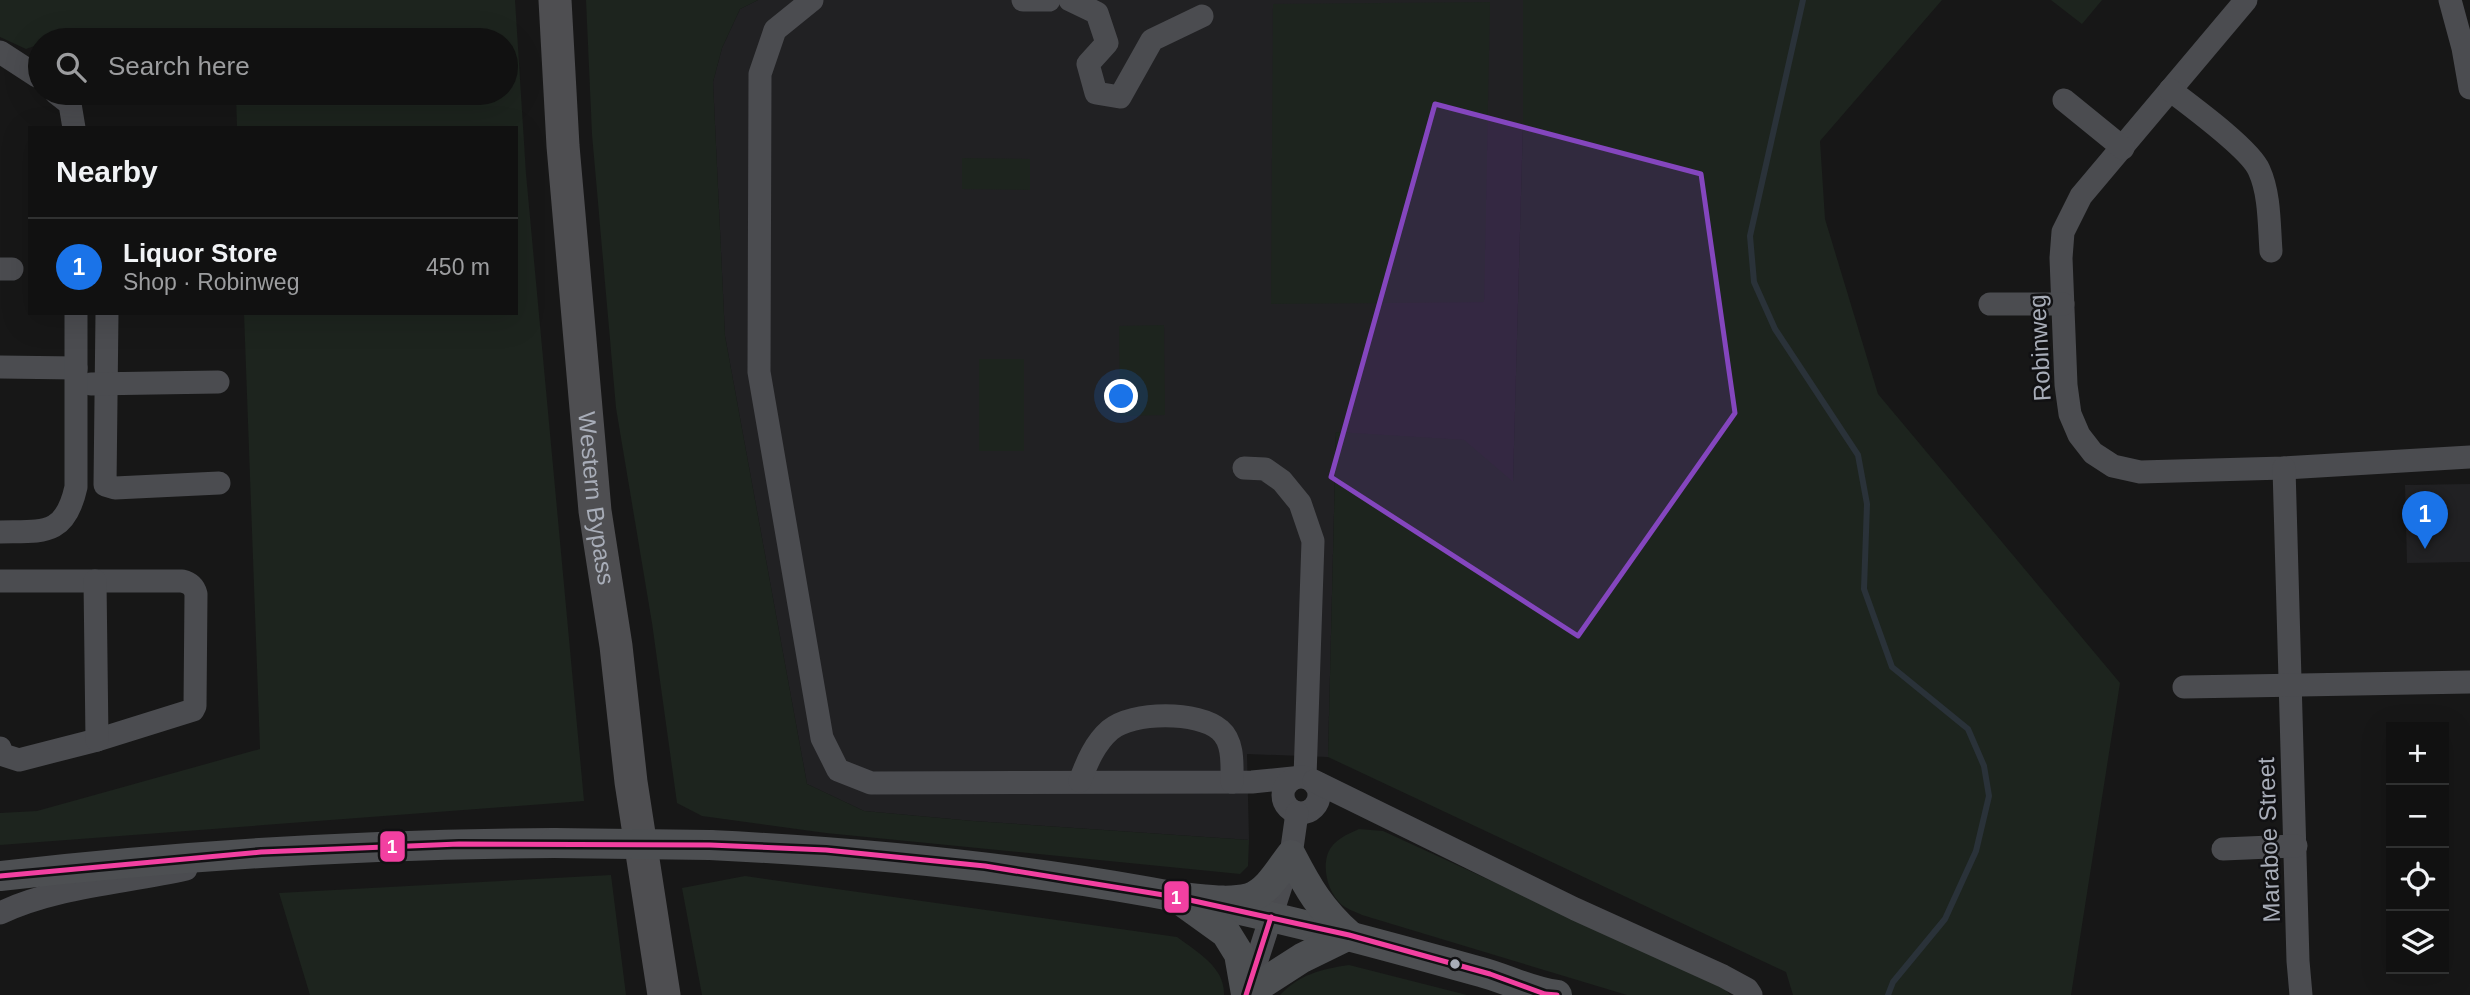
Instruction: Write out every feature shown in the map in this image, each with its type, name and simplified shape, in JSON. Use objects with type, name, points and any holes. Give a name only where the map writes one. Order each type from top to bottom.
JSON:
[{"type":"highway","name":"Western Bypass","points":[[555,0],[564,159],[595,511],[616,646],[631,782],[664,995]]},
{"type":"main road","points":[[0,876],[261,852],[459,844],[710,845],[826,850],[985,866],[1176,897],[1271,916],[1490,974],[1550,995]]},
{"type":"main road","points":[[1176,897],[1223,900],[1250,898],[1272,881],[1291,855],[1316,902],[1325,914],[1349,935]]},
{"type":"main road","points":[[1176,897],[1226,933],[1239,954],[1246,995],[1302,958],[1349,935]]},
{"type":"street","points":[[813,0],[775,30],[760,74],[759,372],[822,738],[838,770],[871,783],[1242,782],[1304,779],[1575,909],[1723,976],[1747,989],[1751,995]]},
{"type":"street","points":[[1023,0],[1048,0]]},
{"type":"street","points":[[1070,0],[1097,13],[1107,43],[1088,64],[1096,93],[1121,97],[1152,40],[1202,16]]},
{"type":"street","name":"Robinweg","points":[[2246,0],[2081,196],[2063,232],[2061,258],[2066,385],[2070,414],[2079,435],[2092,453],[2113,466],[2140,472],[2284,468],[2470,457]]},
{"type":"street","points":[[2450,0],[2470,88]]},
{"type":"street","points":[[0,52],[28,70]]},
{"type":"street","points":[[2170,89],[2242,149],[2260,171],[2267,198],[2272,251]]},
{"type":"street","points":[[2064,100],[2123,148]]},
{"type":"street","points":[[70,105],[75,126]]},
{"type":"street","points":[[1990,304],[2063,304]]},
{"type":"street","points":[[0,532],[45,531],[57,523],[73,503],[76,487],[76,315]]},
{"type":"street","points":[[107,315],[105,485],[115,488],[219,483]]},
{"type":"street","points":[[0,368],[76,376],[106,385],[218,382]]},
{"type":"street","points":[[1244,468],[1265,470],[1282,481],[1300,503],[1313,541],[1304,779]]},
{"type":"street","name":"Maraboe Street","points":[[2284,468],[2301,995]]},
{"type":"street","points":[[0,581],[182,581],[195,587],[196,594],[194,708],[97,740],[19,760],[3,755],[0,748]]},
{"type":"street","points":[[94,581],[97,740]]},
{"type":"street","points":[[2184,687],[2470,681]]},
{"type":"street","points":[[1080,781],[1100,740],[1113,727],[1133,720],[1174,715],[1206,721],[1222,731],[1242,782]]},
{"type":"street","points":[[1246,995],[1291,855],[1297,808],[1286,785],[1304,779],[1318,786],[1318,803],[1297,808]]},
{"type":"street","points":[[1242,782],[1273,791],[1297,808],[1368,808]]},
{"type":"street","points":[[2223,849],[2296,846]]},
{"type":"street","points":[[0,913],[56,893],[138,880],[261,852]]},
{"type":"highlighted area","points":[[1435,104],[1701,174],[1735,413],[1578,636],[1331,477]]},
{"type":"shaded area","points":[[0,0],[515,0],[517,28],[28,28],[26,49],[0,37]]},
{"type":"shaded area","points":[[586,0],[758,0],[740,9],[722,48],[713,82],[725,336],[807,784],[864,811],[1249,840],[1248,866],[1240,874],[826,833],[702,816],[677,803],[652,623],[616,408],[592,134]]},
{"type":"shaded area","points":[[758,0],[1523,0],[1523,124],[1513,483],[1336,432],[1328,757],[1247,754],[1249,840],[864,811],[807,784],[725,336],[713,82],[722,48],[740,9]]},
{"type":"shaded area","points":[[1523,0],[1942,0],[1820,141],[1825,219],[1878,394],[2120,683],[2071,995],[1793,995],[1786,972],[1328,757],[1336,432],[1464,440],[1513,482],[1523,124]]},
{"type":"shaded area","points":[[2051,0],[2102,0],[2082,24]]},
{"type":"shaded area","points":[[1490,2],[1484,302],[1271,304],[1273,4]]},
{"type":"shaded area","points":[[518,47],[526,174],[584,801],[0,845],[0,813],[37,811],[260,749],[244,315],[518,315],[518,126],[237,126],[236,105],[518,105]]},
{"type":"shaded area","points":[[962,158],[1030,159],[1030,190],[962,189]]},
{"type":"shaded area","points":[[1164,325],[1165,415],[1120,416],[1119,326]]},
{"type":"shaded area","points":[[979,359],[1024,359],[1024,451],[979,451]]},
{"type":"shaded area","points":[[2470,484],[2470,562],[2407,563],[2405,485]]},
{"type":"shaded area","points":[[1359,829],[1383,831],[1724,988],[1730,995],[1627,995],[1362,915],[1337,900],[1326,873],[1326,859],[1330,848],[1346,835]]},
{"type":"shaded area","points":[[611,875],[626,995],[310,995],[279,893]]},
{"type":"shaded area","points":[[745,876],[1177,937],[1215,968],[1223,985],[1224,995],[702,995],[682,888]]},
{"type":"shaded area","points":[[1349,965],[1467,995],[1280,995],[1295,982],[1312,974]]},
{"type":"waterway","points":[[1803,0],[1750,236],[1754,282],[1775,329],[1858,455],[1867,504],[1864,589],[1892,667],[1968,729],[1984,766],[1989,796],[1976,851],[1945,919],[1893,982],[1888,995]]},
{"type":"transit line","name":"1","points":[[0,876],[261,852],[459,844],[710,845],[826,850],[985,866],[1176,897],[1349,935],[1490,974],[1545,994],[1557,995]]},
{"type":"transit line","name":"1","points":[[1246,995],[1271,917]]},
{"type":"place","name":"Liquor Store","points":[[2425,549]]}]
